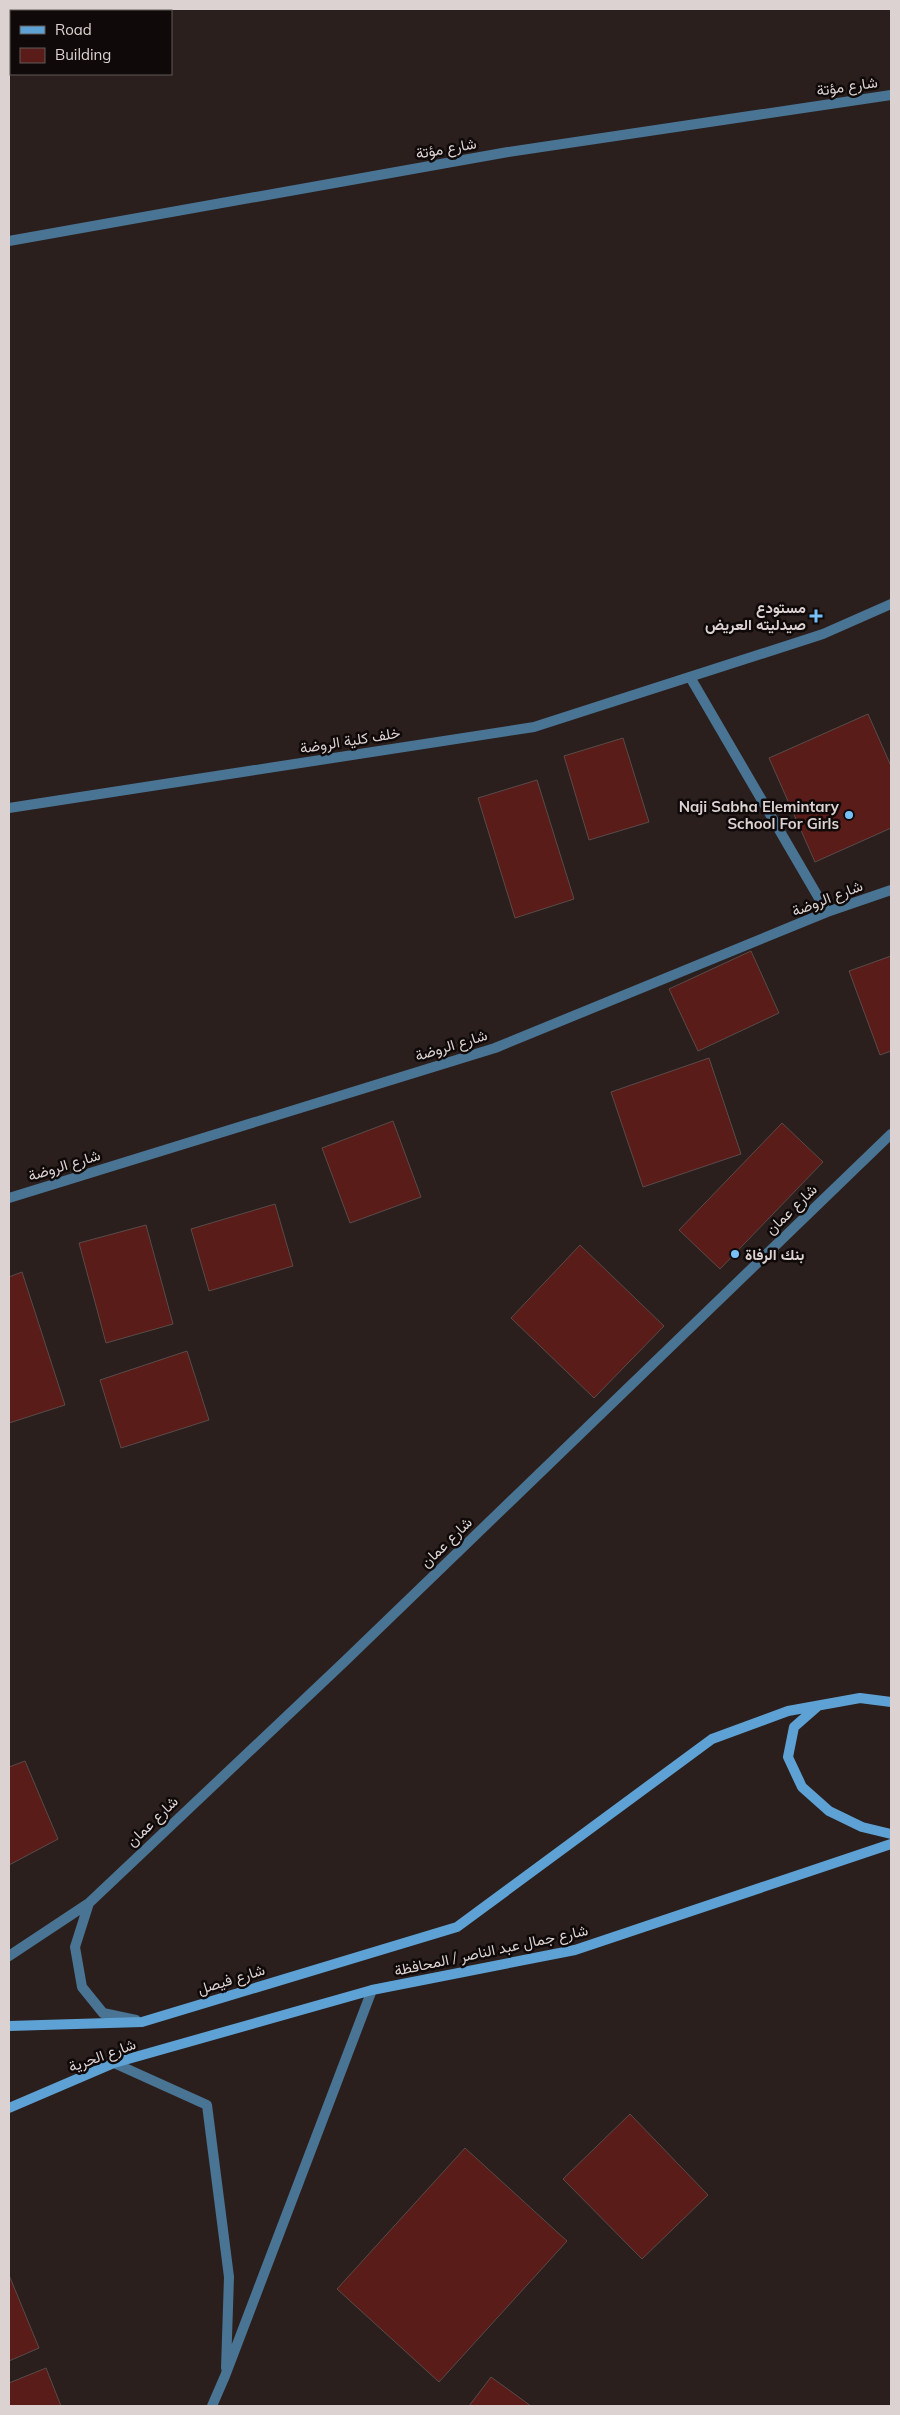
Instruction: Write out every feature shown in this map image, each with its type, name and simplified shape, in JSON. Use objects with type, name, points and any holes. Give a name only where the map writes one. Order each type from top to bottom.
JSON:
[{"type":"main road","name":"شارع جمال عبد الناصر / المحافظة","points":[[457,1927],[712,1740],[788,1711],[860,1698],[891,1702]]},
{"type":"main road","points":[[818,1706],[794,1727],[788,1757],[802,1787],[829,1811],[862,1827],[891,1834]]},
{"type":"main road","name":"شارع جمال عبد الناصر / المحافظة","points":[[208,2037],[372,1990],[575,1950],[891,1844]]},
{"type":"main road","name":"شارع فيصل","points":[[9,2026],[142,2022],[457,1927]]},
{"type":"main road","name":"شارع الحرية","points":[[9,2108],[114,2063],[208,2037]]},
{"type":"street","name":"شارع مؤتة","points":[[9,240],[508,152],[891,95]]},
{"type":"street","name":"خلف كلية الروضة","points":[[9,808],[534,727],[823,634],[891,604]]},
{"type":"street","points":[[690,677],[828,912]]},
{"type":"street","name":"شارع الروضة","points":[[9,1198],[495,1048],[828,912],[891,890]]},
{"type":"street","name":"شارع عمان","points":[[9,1956],[89,1903],[344,1662],[891,1134]]},
{"type":"street","points":[[89,1903],[76,1947],[82,1987],[103,2013],[142,2022]]},
{"type":"street","points":[[212,2406],[372,1990]]},
{"type":"street","points":[[114,2063],[207,2105],[230,2277],[225,2376]]},
{"type":"building","points":[[868,714],[891,766],[891,828],[815,862],[769,758]]},
{"type":"building","points":[[623,738],[649,822],[589,840],[564,756]]},
{"type":"building","points":[[537,780],[574,899],[515,918],[478,798]]},
{"type":"building","points":[[751,951],[779,1013],[698,1051],[669,989]]},
{"type":"building","points":[[891,956],[891,1051],[880,1055],[849,971]]},
{"type":"building","points":[[709,1058],[741,1154],[643,1187],[611,1092]]},
{"type":"building","points":[[393,1121],[421,1197],[350,1223],[322,1148]]},
{"type":"building","points":[[782,1123],[823,1162],[720,1269],[679,1230]]},
{"type":"building","points":[[275,1204],[293,1266],[209,1291],[191,1229]]},
{"type":"building","points":[[146,1225],[173,1324],[106,1343],[79,1243]]},
{"type":"building","points":[[580,1245],[664,1326],[594,1398],[511,1318]]},
{"type":"building","points":[[22,1272],[65,1405],[9,1423],[9,1277]]},
{"type":"building","points":[[187,1351],[209,1420],[121,1448],[100,1380]]},
{"type":"building","points":[[25,1761],[58,1839],[9,1865],[9,1767]]},
{"type":"building","points":[[630,2114],[708,2195],[642,2259],[563,2179]]},
{"type":"building","points":[[465,2148],[567,2241],[439,2382],[337,2289]]},
{"type":"building","points":[[9,2275],[39,2348],[9,2361]]},
{"type":"building","points":[[46,2368],[61,2406],[9,2406],[9,2383]]},
{"type":"building","points":[[491,2377],[531,2406],[469,2406]]},
{"type":"place","name":"مستودع صيدليته العريض","points":[[816,616]]},
{"type":"place","name":"Naji Sabha Elemintary School For Girls","points":[[849,815]]},
{"type":"place","name":"بنك الرفاة","points":[[735,1254]]}]
